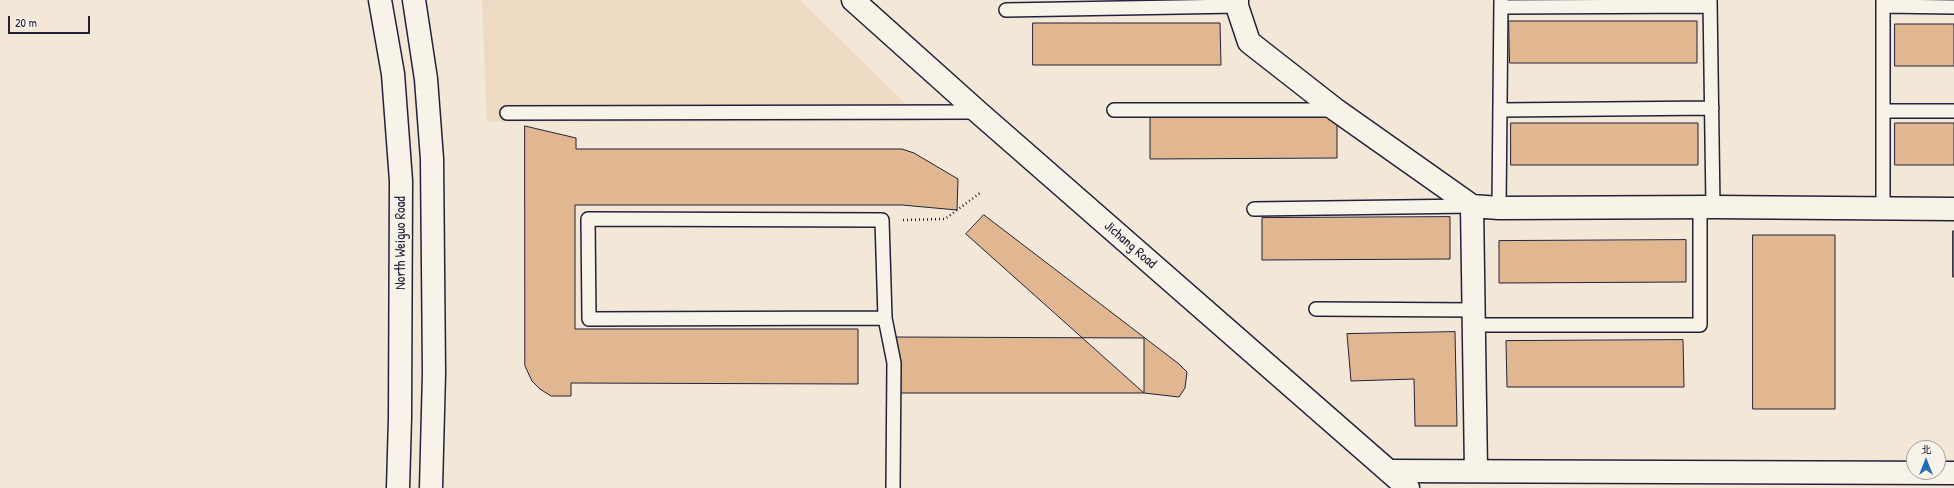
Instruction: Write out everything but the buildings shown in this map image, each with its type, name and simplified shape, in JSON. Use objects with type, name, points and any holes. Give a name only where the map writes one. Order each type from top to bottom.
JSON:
[{"type":"street","name":"North Weiguo Road","points":[[380,0],[393,74],[401,181],[400,410],[398,488]]},
{"type":"street","points":[[414,0],[426,79],[432,159],[434,373],[431,488]]},
{"type":"street","name":"Jichang Road","points":[[853,0],[978,112],[1408,488]]},
{"type":"street","points":[[1237,3],[1249,42],[1336,110],[1472,206],[1499,208],[1706,207],[1954,209]]},
{"type":"street","points":[[1472,206],[1476,471]]},
{"type":"street","points":[[1389,472],[1954,473]]},
{"type":"lane","points":[[1006,10],[1237,3]]},
{"type":"lane","points":[[1316,309],[1474,318],[1700,326],[1712,108],[1710,3],[1501,3],[1499,208]]},
{"type":"lane","points":[[1883,209],[1883,3],[1954,7]]},
{"type":"lane","points":[[1501,110],[1712,108]]},
{"type":"lane","points":[[1114,110],[1336,110]]},
{"type":"lane","points":[[1883,111],[1954,111]]},
{"type":"lane","points":[[507,113],[978,112]]},
{"type":"lane","points":[[1254,209],[1472,206]]},
{"type":"lane","points":[[885,318],[589,319],[588,219],[882,220],[885,318],[894,363],[893,488]]},
{"type":"path","points":[[882,220],[945,219],[980,193]]},
{"type":"shaded area","points":[[482,0],[800,0],[923,121],[487,122]]}]
